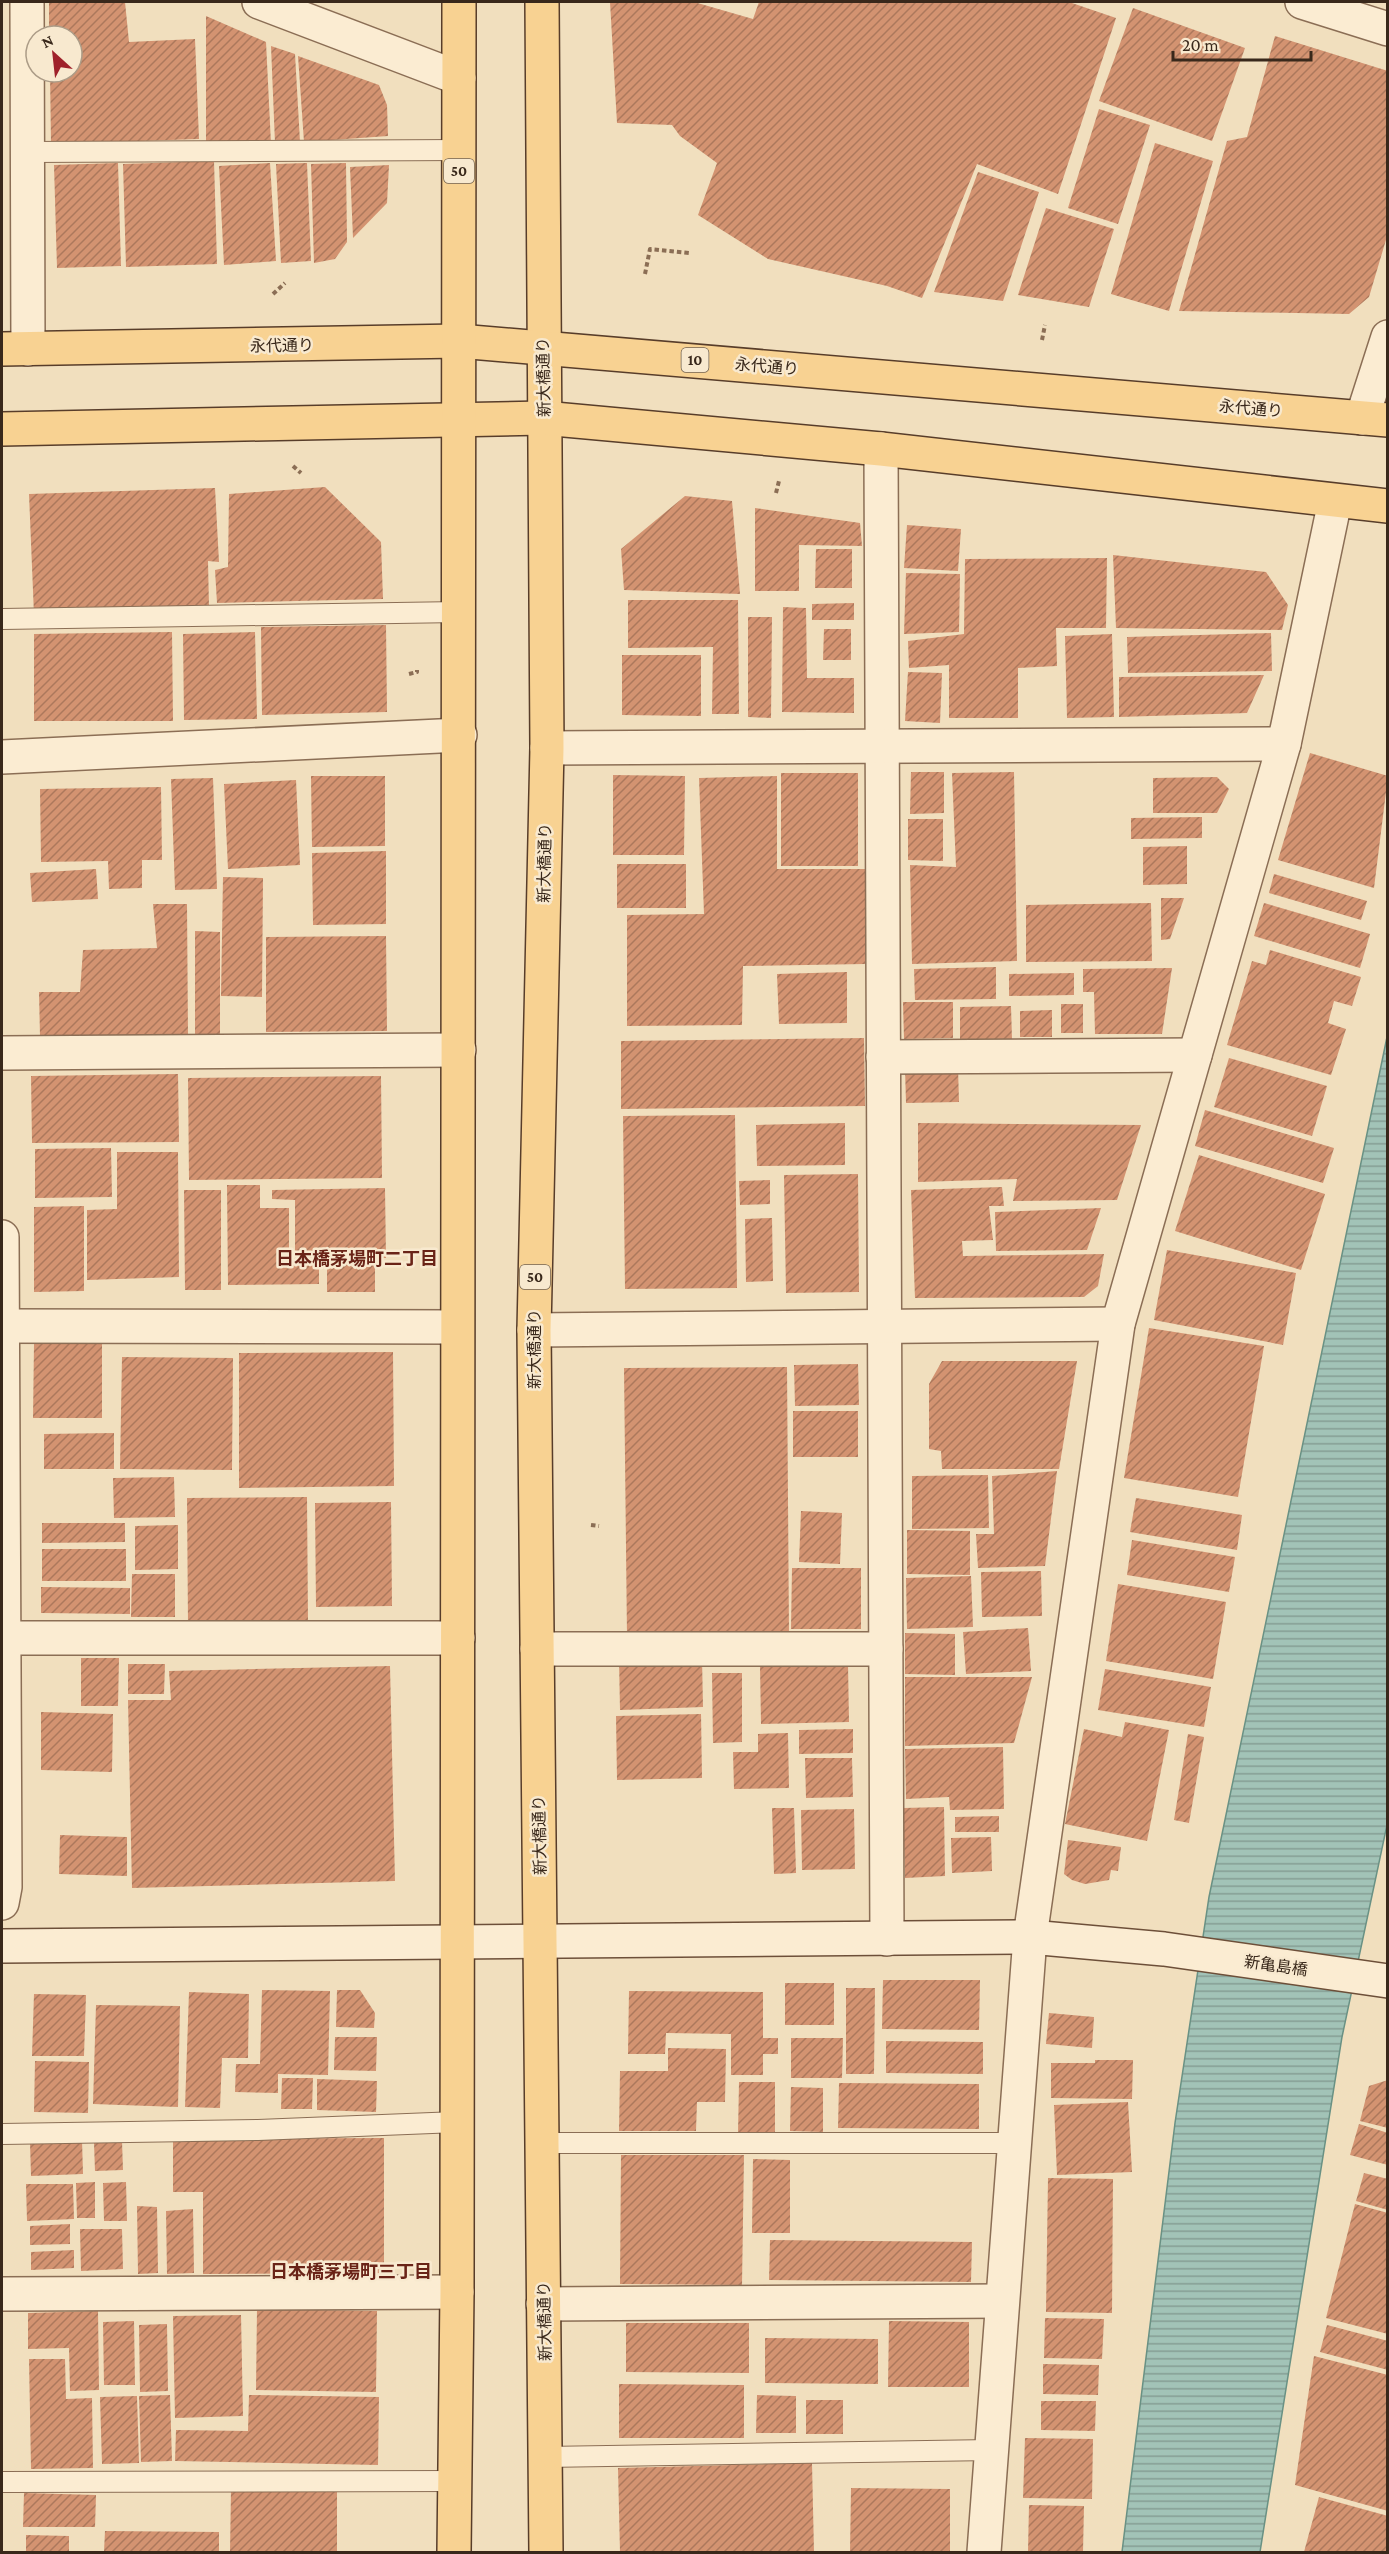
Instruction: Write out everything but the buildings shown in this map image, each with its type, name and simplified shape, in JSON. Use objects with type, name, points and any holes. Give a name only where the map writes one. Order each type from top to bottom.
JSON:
[{"type":"main road","name":"50","points":[[454,2553],[457,2292],[459,2]]},
{"type":"main road","name":"新大橋通り","points":[[542,2],[542,347],[547,748],[534,1330],[546,2553]]},
{"type":"main road","name":"永代通り","points":[[15,349],[459,341],[1375,419]]},
{"type":"main road","points":[[2,429],[543,418],[881,449],[1387,506]]},
{"type":"street","points":[[15,349],[28,152],[27,2]]},
{"type":"street","points":[[259,2],[459,78]]},
{"type":"street","points":[[1302,2],[1388,29]]},
{"type":"street","points":[[1375,419],[1388,337]]},
{"type":"street","points":[[881,449],[887,1939]]},
{"type":"street","points":[[984,2553],[1030,1937],[1118,1324],[1284,744],[1335,501]]},
{"type":"street","points":[[2,757],[460,735]]},
{"type":"street","points":[[547,748],[1284,744]]},
{"type":"street","points":[[2,1053],[459,1050]]},
{"type":"street","points":[[883,1057],[1195,1055]]},
{"type":"street","points":[[2,1237],[2,1638],[5,1887],[2,1903]]},
{"type":"street","points":[[534,1330],[1118,1324]]},
{"type":"street","points":[[2,1326],[457,1327]]},
{"type":"street","points":[[2,1638],[458,1638]]},
{"type":"street","points":[[537,1648],[886,1649]]},
{"type":"street","name":"新亀島橋","points":[[2,1946],[1030,1937],[1164,1950],[1388,1982]]},
{"type":"street","points":[[2,2295],[457,2292]]},
{"type":"street","points":[[543,2304],[1002,2301]]},
{"type":"lane","points":[[28,152],[459,150]]},
{"type":"lane","points":[[2,619],[459,612]]},
{"type":"lane","points":[[2,2134],[246,2130],[457,2122]]},
{"type":"lane","points":[[542,2143],[1015,2143]]},
{"type":"lane","points":[[545,2457],[992,2450]]},
{"type":"lane","points":[[2,2482],[455,2481]]},
{"type":"path","points":[[645,274],[650,249],[689,253]]},
{"type":"path","points":[[273,294],[285,283]]},
{"type":"path","points":[[1042,340],[1045,325]]},
{"type":"path","points":[[776,494],[779,480]]},
{"type":"path","points":[[591,1525],[599,1527]]},
{"type":"water","points":[[1387,1037],[1387,1825],[1342,2037],[1260,2552],[1122,2552],[1175,2123],[1209,1897]]},
{"type":"district","name":"日本橋茅場町二丁目","points":[[357,1259]]},
{"type":"district","name":"日本橋茅場町三丁目","points":[[351,2272]]}]
